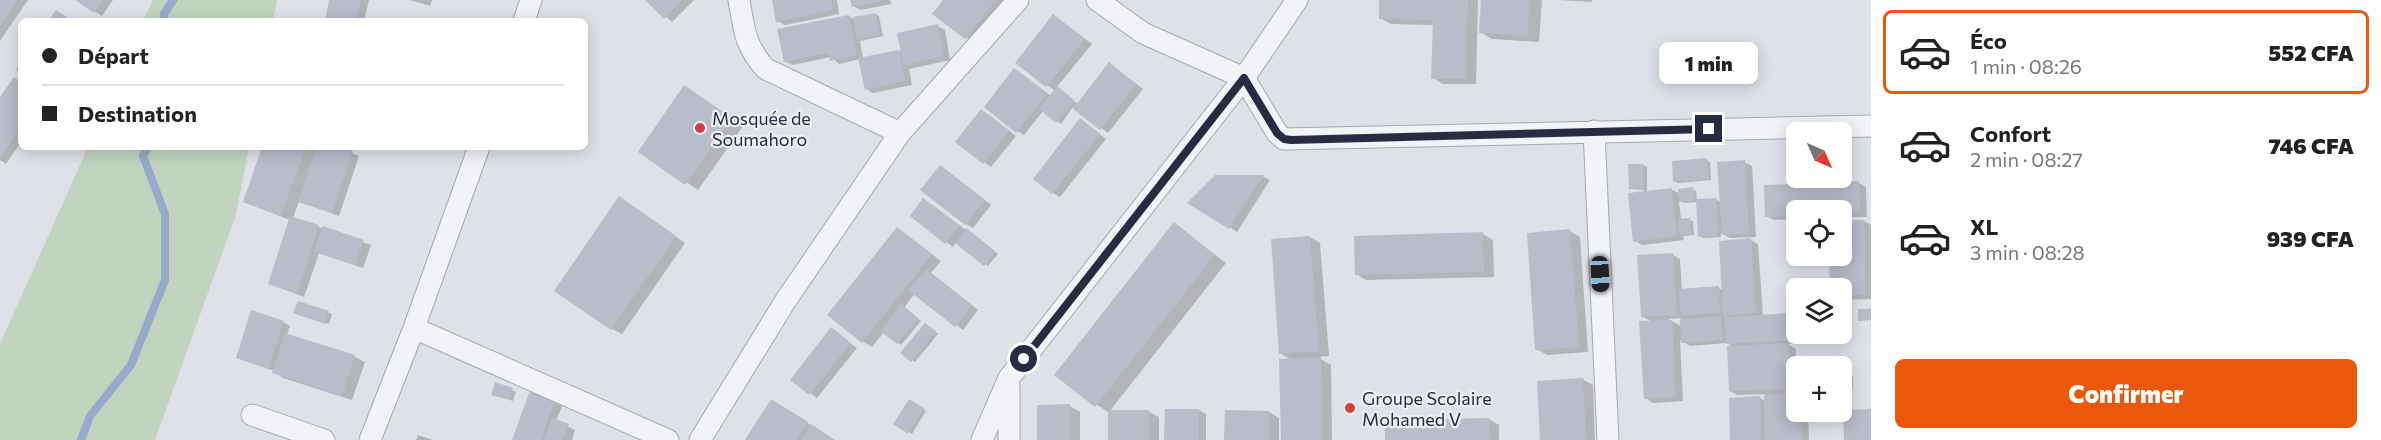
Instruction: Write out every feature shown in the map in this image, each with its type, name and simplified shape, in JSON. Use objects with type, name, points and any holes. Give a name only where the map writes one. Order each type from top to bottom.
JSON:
[{"type":"street","points":[[525,18],[531,0]]},
{"type":"street","points":[[739,0],[747,43],[754,56],[766,69],[900,133]]},
{"type":"street","points":[[700,440],[786,300],[900,133],[1018,0]]},
{"type":"street","points":[[1097,0],[1143,33],[1244,78],[1277,133],[1284,139],[1871,126]]},
{"type":"street","points":[[982,440],[1009,378],[1244,78],[1297,0]]},
{"type":"street","points":[[1593,131],[1608,440]]},
{"type":"street","points":[[370,440],[414,328],[478,150]]},
{"type":"street","points":[[414,328],[668,440]]},
{"type":"street","points":[[1009,378],[1009,440]]},
{"type":"street","points":[[252,414],[324,440]]},
{"type":"green space","points":[[153,0],[277,0],[274,18],[144,18]]},
{"type":"green space","points":[[87,150],[248,150],[236,215],[155,440],[0,440],[0,344]]},
{"type":"building","points":[[0,0],[18,0],[0,27]]},
{"type":"building","points":[[75,0],[103,0],[94,13]]},
{"type":"building","points":[[329,0],[361,0],[357,18],[326,18]]},
{"type":"building","points":[[645,0],[683,0],[664,19]]},
{"type":"building","points":[[772,0],[831,0],[833,10],[776,22]]},
{"type":"building","points":[[850,0],[882,0],[882,1],[852,7]]},
{"type":"building","points":[[943,0],[996,0],[965,39],[932,14]]},
{"type":"building","points":[[1379,0],[1468,0],[1466,79],[1431,79],[1433,20],[1379,19]]},
{"type":"building","points":[[1481,0],[1530,0],[1527,36],[1479,33]]},
{"type":"building","points":[[56,10],[68,18],[50,18]]},
{"type":"building","points":[[876,13],[880,35],[857,40],[853,17]]},
{"type":"building","points":[[1053,14],[1085,39],[1046,87],[1015,63]]},
{"type":"building","points":[[849,15],[857,55],[830,61],[829,53],[784,62],[777,29]]},
{"type":"building","points":[[938,24],[944,56],[903,65],[897,33]]},
{"type":"building","points":[[899,50],[905,81],[865,90],[858,58]]},
{"type":"building","points":[[1109,62],[1136,84],[1100,130],[1073,109]]},
{"type":"building","points":[[1014,68],[1047,93],[1016,133],[984,107]]},
{"type":"building","points":[[14,77],[18,80],[18,131],[0,158],[0,97]]},
{"type":"building","points":[[684,85],[732,118],[685,185],[638,152]]},
{"type":"building","points":[[1057,86],[1074,100],[1056,123],[1039,109]]},
{"type":"building","points":[[981,109],[1009,131],[983,164],[955,142]]},
{"type":"building","points":[[1080,118],[1100,134],[1052,194],[1033,179]]},
{"type":"building","points":[[261,150],[305,150],[281,216],[243,202]]},
{"type":"building","points":[[316,150],[353,151],[332,213],[298,202]]},
{"type":"building","points":[[1707,158],[1709,179],[1673,182],[1672,161]]},
{"type":"building","points":[[1745,160],[1749,233],[1722,235],[1717,162]]},
{"type":"building","points":[[1628,164],[1643,164],[1644,189],[1629,189]]},
{"type":"building","points":[[940,165],[985,200],[965,225],[920,190]]},
{"type":"building","points":[[1215,175],[1264,175],[1229,229],[1187,203]]},
{"type":"building","points":[[1852,181],[1859,181],[1860,213],[1852,213],[1852,200],[1786,200],[1786,216],[1765,217],[1764,185],[1786,184],[1786,188],[1852,188]]},
{"type":"building","points":[[1693,187],[1694,201],[1679,202],[1678,189]]},
{"type":"building","points":[[1672,188],[1677,236],[1633,242],[1628,193]]},
{"type":"building","points":[[619,196],[676,236],[611,330],[554,291]]},
{"type":"building","points":[[923,198],[959,226],[945,244],[910,216]]},
{"type":"building","points":[[1716,198],[1718,236],[1698,237],[1696,199]]},
{"type":"building","points":[[290,216],[319,225],[297,294],[268,284]]},
{"type":"building","points":[[1690,218],[1691,234],[1679,235],[1678,219]]},
{"type":"building","points":[[1852,220],[1864,220],[1866,295],[1852,296],[1852,278],[1830,278],[1829,266],[1852,266]]},
{"type":"building","points":[[1174,222],[1215,255],[1095,407],[1054,375]]},
{"type":"building","points":[[323,226],[364,240],[355,265],[314,252]]},
{"type":"building","points":[[897,227],[932,254],[862,343],[827,315]]},
{"type":"building","points":[[966,228],[995,251],[984,266],[955,243]]},
{"type":"building","points":[[1570,229],[1579,347],[1535,350],[1527,233]]},
{"type":"building","points":[[1483,232],[1484,272],[1355,275],[1354,236]]},
{"type":"building","points":[[1310,236],[1319,351],[1279,354],[1271,239]]},
{"type":"building","points":[[1751,238],[1756,313],[1723,316],[1719,241]]},
{"type":"building","points":[[1673,253],[1677,315],[1641,317],[1637,255]]},
{"type":"building","points":[[926,269],[972,305],[955,327],[908,290]]},
{"type":"building","points":[[1719,286],[1720,313],[1681,316],[1679,289]]},
{"type":"building","points":[[298,301],[329,311],[325,324],[293,313]]},
{"type":"building","points":[[901,304],[918,318],[897,344],[880,331]]},
{"type":"building","points":[[1858,309],[1871,309],[1871,320],[1858,321]]},
{"type":"building","points":[[251,310],[284,321],[268,369],[236,358]]},
{"type":"building","points":[[1786,313],[1786,340],[1726,344],[1724,317]]},
{"type":"building","points":[[1721,316],[1723,340],[1681,343],[1680,319]]},
{"type":"building","points":[[1672,320],[1676,397],[1644,399],[1639,321]]},
{"type":"building","points":[[925,323],[936,331],[911,362],[900,353]]},
{"type":"building","points":[[831,327],[851,343],[809,395],[790,380]]},
{"type":"building","points":[[285,333],[355,355],[342,396],[272,373]]},
{"type":"building","points":[[1789,344],[1789,356],[1786,356],[1786,389],[1729,391],[1727,346]]},
{"type":"building","points":[[1321,357],[1323,440],[1281,440],[1279,359]]},
{"type":"building","points":[[1583,378],[1586,440],[1540,440],[1537,381]]},
{"type":"building","points":[[495,382],[513,388],[509,400],[491,395]]},
{"type":"building","points":[[530,391],[555,400],[541,440],[512,440]]},
{"type":"building","points":[[1786,394],[1786,422],[1801,422],[1802,440],[1765,440],[1764,395]]},
{"type":"building","points":[[1760,396],[1761,440],[1730,440],[1729,398]]},
{"type":"building","points":[[771,399],[808,422],[797,440],[745,440]]},
{"type":"building","points":[[909,399],[924,408],[908,434],[893,424]]},
{"type":"building","points":[[1070,404],[1070,440],[1037,440],[1037,405]]},
{"type":"building","points":[[1165,409],[1199,409],[1199,440],[1164,440]]},
{"type":"building","points":[[1871,409],[1871,440],[1844,440],[1843,422],[1852,422],[1852,410]]},
{"type":"building","points":[[1108,410],[1149,410],[1149,440],[1108,440]]},
{"type":"building","points":[[1225,410],[1269,411],[1269,440],[1224,440]]},
{"type":"building","points":[[552,418],[569,424],[563,440],[544,440]]},
{"type":"building","points":[[1489,418],[1490,440],[1385,440],[1385,420]]},
{"type":"building","points":[[811,424],[835,440],[801,440]]},
{"type":"waterway","points":[[165,18],[164,14],[173,0]]},
{"type":"waterway","points":[[81,440],[90,416],[131,365],[165,280],[165,214],[143,156],[146,150]]},
{"type":"place","name":"Mosquée de Soumahoro","points":[[700,128]]},
{"type":"place","name":"Groupe Scolaire Mohamed V","points":[[1350,408]]},
{"type":"route","points":[[1024,359],[1244,78],[1277,133],[1284,139],[1291,140],[1709,129]]}]
